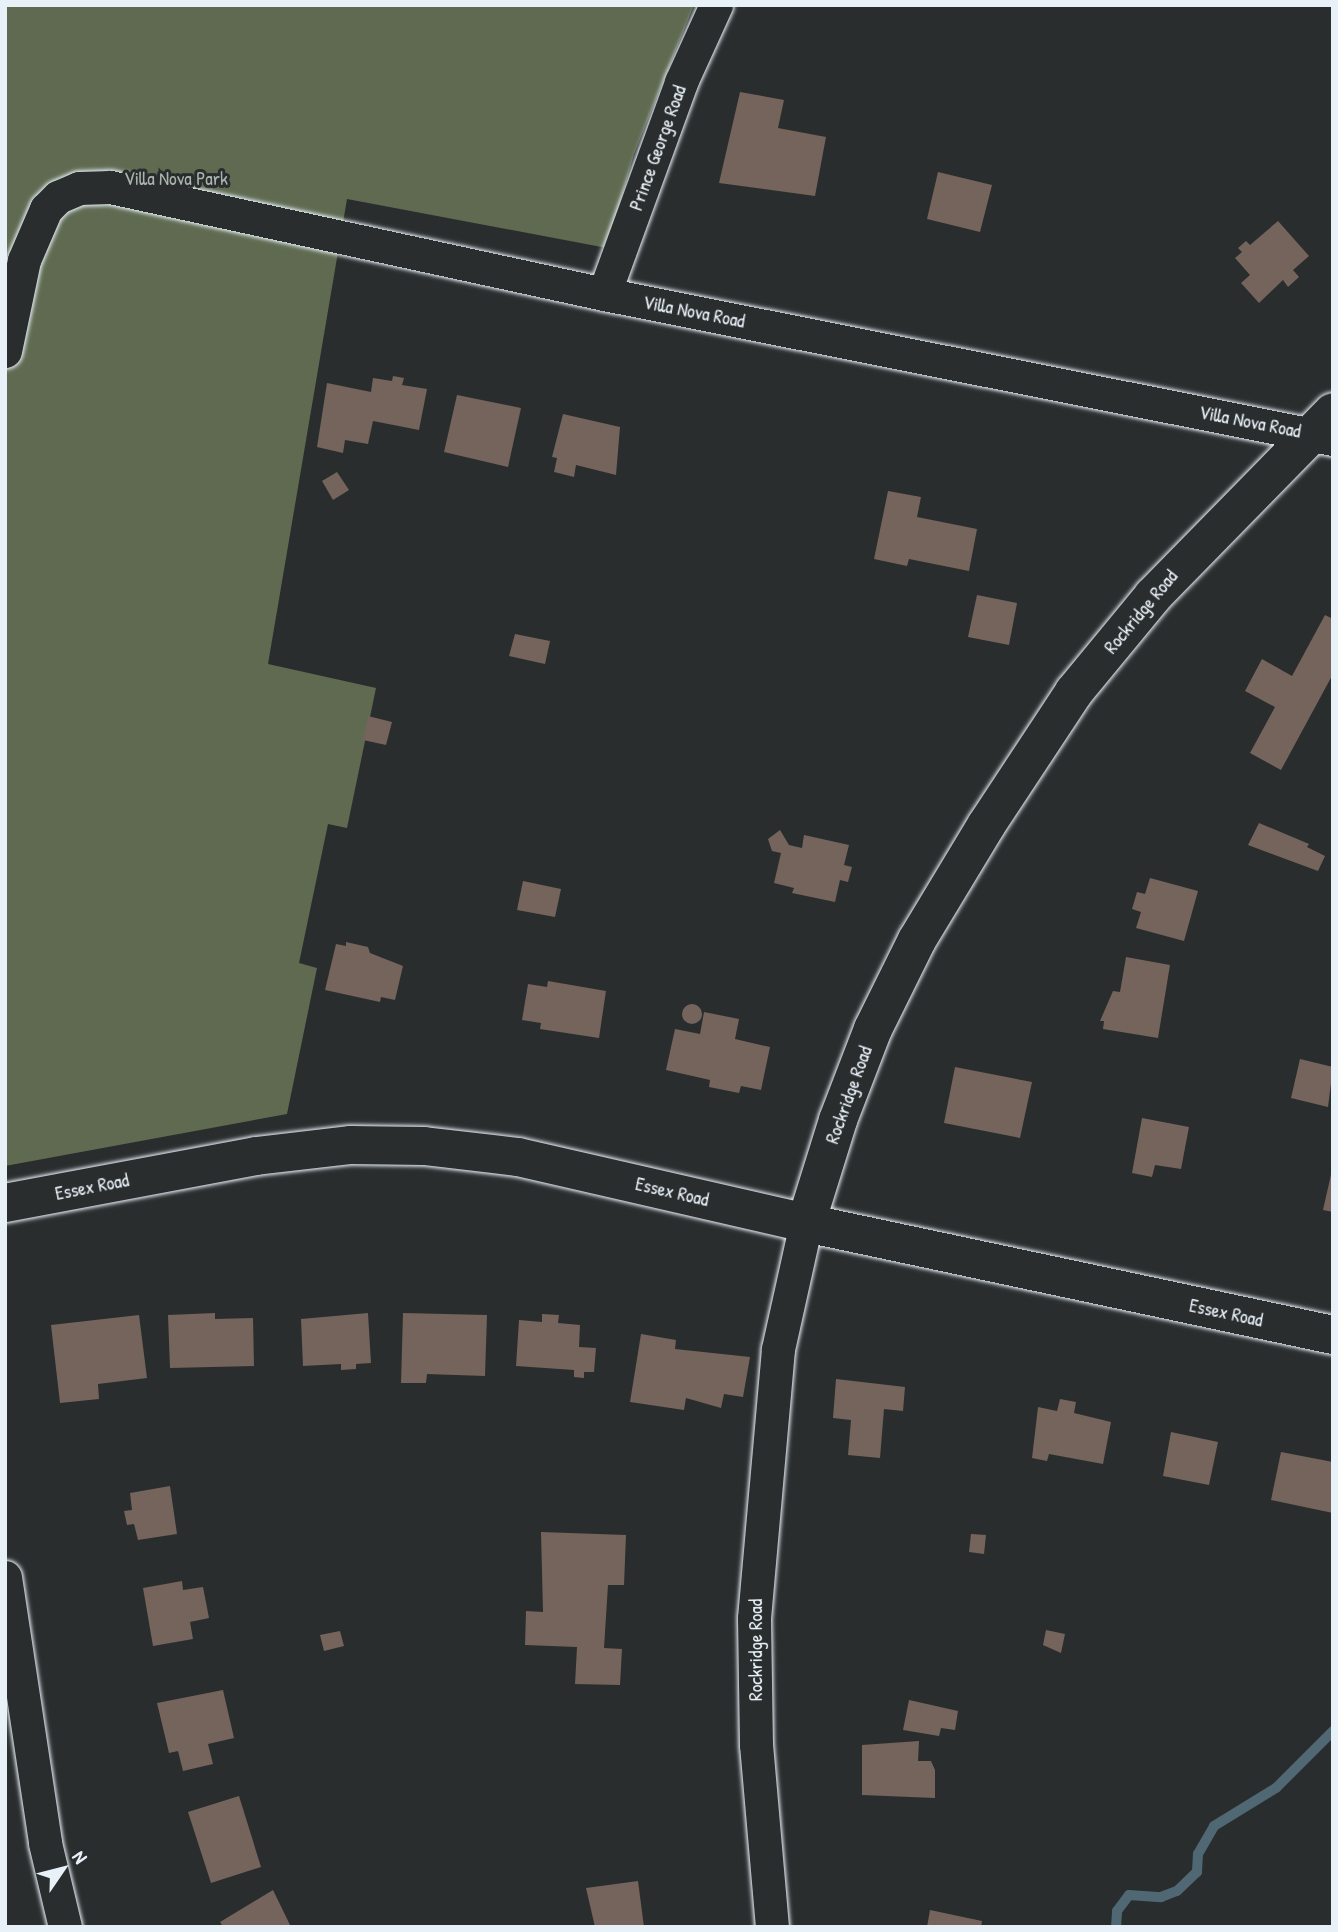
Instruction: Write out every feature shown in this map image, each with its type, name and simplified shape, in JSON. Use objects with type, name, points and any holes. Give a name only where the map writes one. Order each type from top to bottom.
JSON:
[{"type":"street","name":"Prince George Road","points":[[604,294],[681,82],[716,5]]},
{"type":"street","name":"Villa Nova Road","points":[[5,352],[24,260],[35,228],[58,197],[79,188],[110,187],[604,294],[1324,428]]},
{"type":"street","name":"Rockridge Road","points":[[772,1927],[756,1745],[754,1618],[778,1349],[806,1223],[838,1121],[873,1030],[917,940],[987,824],[1074,692],[1153,596],[1324,428]]},
{"type":"street","name":"Essex Road","points":[[5,1203],[256,1156],[351,1145],[424,1146],[518,1157],[806,1223],[1333,1335]]},
{"type":"street","points":[[5,1577],[45,1843],[65,1927]]},
{"type":"green space","name":"Villa Nova Park","points":[[5,5],[694,5],[634,154],[607,248],[347,199],[268,664],[376,688],[347,828],[328,824],[299,963],[317,968],[287,1114],[5,1166]]},
{"type":"building","points":[[740,92],[784,100],[778,128],[826,137],[815,196],[719,183]]},
{"type":"building","points":[[938,172],[992,185],[980,232],[927,219]]},
{"type":"building","points":[[1278,221],[1309,256],[1293,270],[1299,277],[1288,287],[1283,280],[1259,303],[1241,283],[1250,275],[1235,258],[1242,252],[1238,248],[1246,241],[1250,245]]},
{"type":"building","points":[[393,376],[404,378],[402,385],[427,389],[419,430],[373,421],[368,444],[345,440],[343,453],[317,447],[327,383],[371,392],[373,378],[392,381]]},
{"type":"building","points":[[457,395],[521,408],[508,467],[444,452]]},
{"type":"building","points":[[563,414],[620,427],[616,475],[576,465],[574,477],[554,472],[557,458],[552,457]]},
{"type":"building","points":[[337,472],[349,490],[333,500],[322,481]]},
{"type":"building","points":[[888,491],[921,497],[917,517],[977,529],[969,571],[909,559],[907,566],[874,559]]},
{"type":"building","points":[[977,595],[1017,603],[1009,645],[968,637]]},
{"type":"building","points":[[1325,615],[1333,619],[1333,674],[1281,770],[1250,753],[1275,707],[1245,691],[1262,659],[1292,676]]},
{"type":"building","points":[[515,634],[550,641],[545,664],[509,656]]},
{"type":"building","points":[[368,716],[392,722],[386,745],[363,740]]},
{"type":"building","points":[[1259,823],[1309,844],[1307,847],[1325,856],[1318,871],[1248,845]]},
{"type":"building","points":[[780,830],[789,845],[802,848],[804,835],[849,845],[844,865],[852,867],[848,882],[840,880],[835,902],[792,893],[794,888],[774,883],[781,853],[772,851],[768,839]]},
{"type":"building","points":[[1150,878],[1198,891],[1184,941],[1136,928],[1141,912],[1132,909],[1137,892],[1145,894]]},
{"type":"building","points":[[523,881],[561,889],[555,917],[517,910]]},
{"type":"building","points":[[346,942],[368,947],[370,953],[403,966],[395,1000],[381,997],[380,1002],[325,990],[336,944],[346,946]]},
{"type":"building","points":[[1126,957],[1170,965],[1158,1038],[1103,1029],[1104,1021],[1100,1021],[1113,991],[1120,992]]},
{"type":"building","points":[[548,981],[606,991],[599,1038],[540,1029],[541,1023],[522,1020],[528,984],[547,987]]},
{"type":"building","points":[[692,1004],[699,1007],[702,1014],[699,1021],[692,1024],[685,1021],[682,1014],[685,1007]]},
{"type":"building","points":[[704,1012],[739,1019],[735,1039],[770,1047],[761,1090],[741,1086],[739,1093],[709,1087],[710,1080],[666,1070],[675,1029],[700,1034]]},
{"type":"building","points":[[1300,1059],[1333,1067],[1328,1107],[1291,1098]]},
{"type":"building","points":[[955,1067],[1032,1082],[1020,1138],[944,1123]]},
{"type":"building","points":[[1142,1118],[1189,1127],[1181,1169],[1155,1165],[1152,1177],[1132,1173]]},
{"type":"building","points":[[1333,1171],[1333,1212],[1323,1210]]},
{"type":"building","points":[[215,1313],[215,1319],[253,1318],[254,1366],[170,1368],[168,1315]]},
{"type":"building","points":[[368,1313],[371,1363],[356,1364],[356,1369],[341,1370],[341,1364],[303,1366],[301,1319]]},
{"type":"building","points":[[403,1313],[487,1315],[485,1376],[427,1374],[426,1383],[401,1383]]},
{"type":"building","points":[[542,1314],[559,1315],[558,1323],[580,1325],[579,1347],[596,1348],[594,1372],[584,1372],[584,1378],[574,1377],[574,1370],[516,1366],[519,1320],[542,1322]]},
{"type":"building","points":[[139,1315],[147,1378],[98,1384],[99,1399],[60,1403],[51,1325]]},
{"type":"building","points":[[641,1334],[676,1340],[675,1349],[750,1357],[743,1397],[724,1394],[721,1408],[686,1398],[684,1410],[630,1402]]},
{"type":"building","points":[[836,1379],[905,1387],[903,1411],[884,1409],[880,1458],[848,1455],[851,1420],[833,1418]]},
{"type":"building","points":[[1060,1399],[1076,1402],[1074,1413],[1111,1422],[1103,1464],[1049,1454],[1047,1461],[1032,1458],[1038,1407],[1057,1411]]},
{"type":"building","points":[[1171,1432],[1218,1442],[1209,1485],[1163,1476]]},
{"type":"building","points":[[1281,1452],[1333,1462],[1333,1513],[1271,1500]]},
{"type":"building","points":[[170,1486],[177,1534],[138,1540],[134,1524],[127,1525],[124,1511],[132,1510],[130,1493]]},
{"type":"building","points":[[541,1532],[626,1535],[624,1585],[608,1585],[604,1648],[622,1649],[620,1685],[575,1684],[577,1647],[525,1645],[526,1611],[543,1612]]},
{"type":"building","points":[[971,1534],[986,1535],[984,1554],[969,1552]]},
{"type":"building","points":[[182,1581],[183,1590],[203,1587],[209,1618],[190,1622],[193,1639],[153,1646],[143,1588]]},
{"type":"building","points":[[1046,1630],[1065,1634],[1061,1653],[1043,1645]]},
{"type":"building","points":[[340,1631],[344,1646],[324,1651],[320,1635]]},
{"type":"building","points":[[223,1690],[234,1738],[208,1744],[213,1764],[183,1771],[178,1751],[169,1753],[157,1703]]},
{"type":"building","points":[[909,1700],[958,1711],[955,1730],[941,1728],[939,1736],[903,1730]]},
{"type":"building","points":[[919,1741],[918,1761],[931,1761],[935,1770],[935,1798],[862,1795],[862,1745]]},
{"type":"building","points":[[239,1796],[261,1867],[211,1883],[188,1812]]},
{"type":"building","points":[[638,1881],[644,1927],[595,1927],[586,1888]]},
{"type":"building","points":[[273,1890],[291,1927],[223,1927],[220,1922]]},
{"type":"building","points":[[930,1910],[982,1921],[981,1927],[927,1927]]},
{"type":"waterway","points":[[1116,1927],[1117,1911],[1129,1895],[1161,1897],[1177,1891],[1197,1872],[1198,1854],[1214,1826],[1276,1788],[1333,1731]]}]
